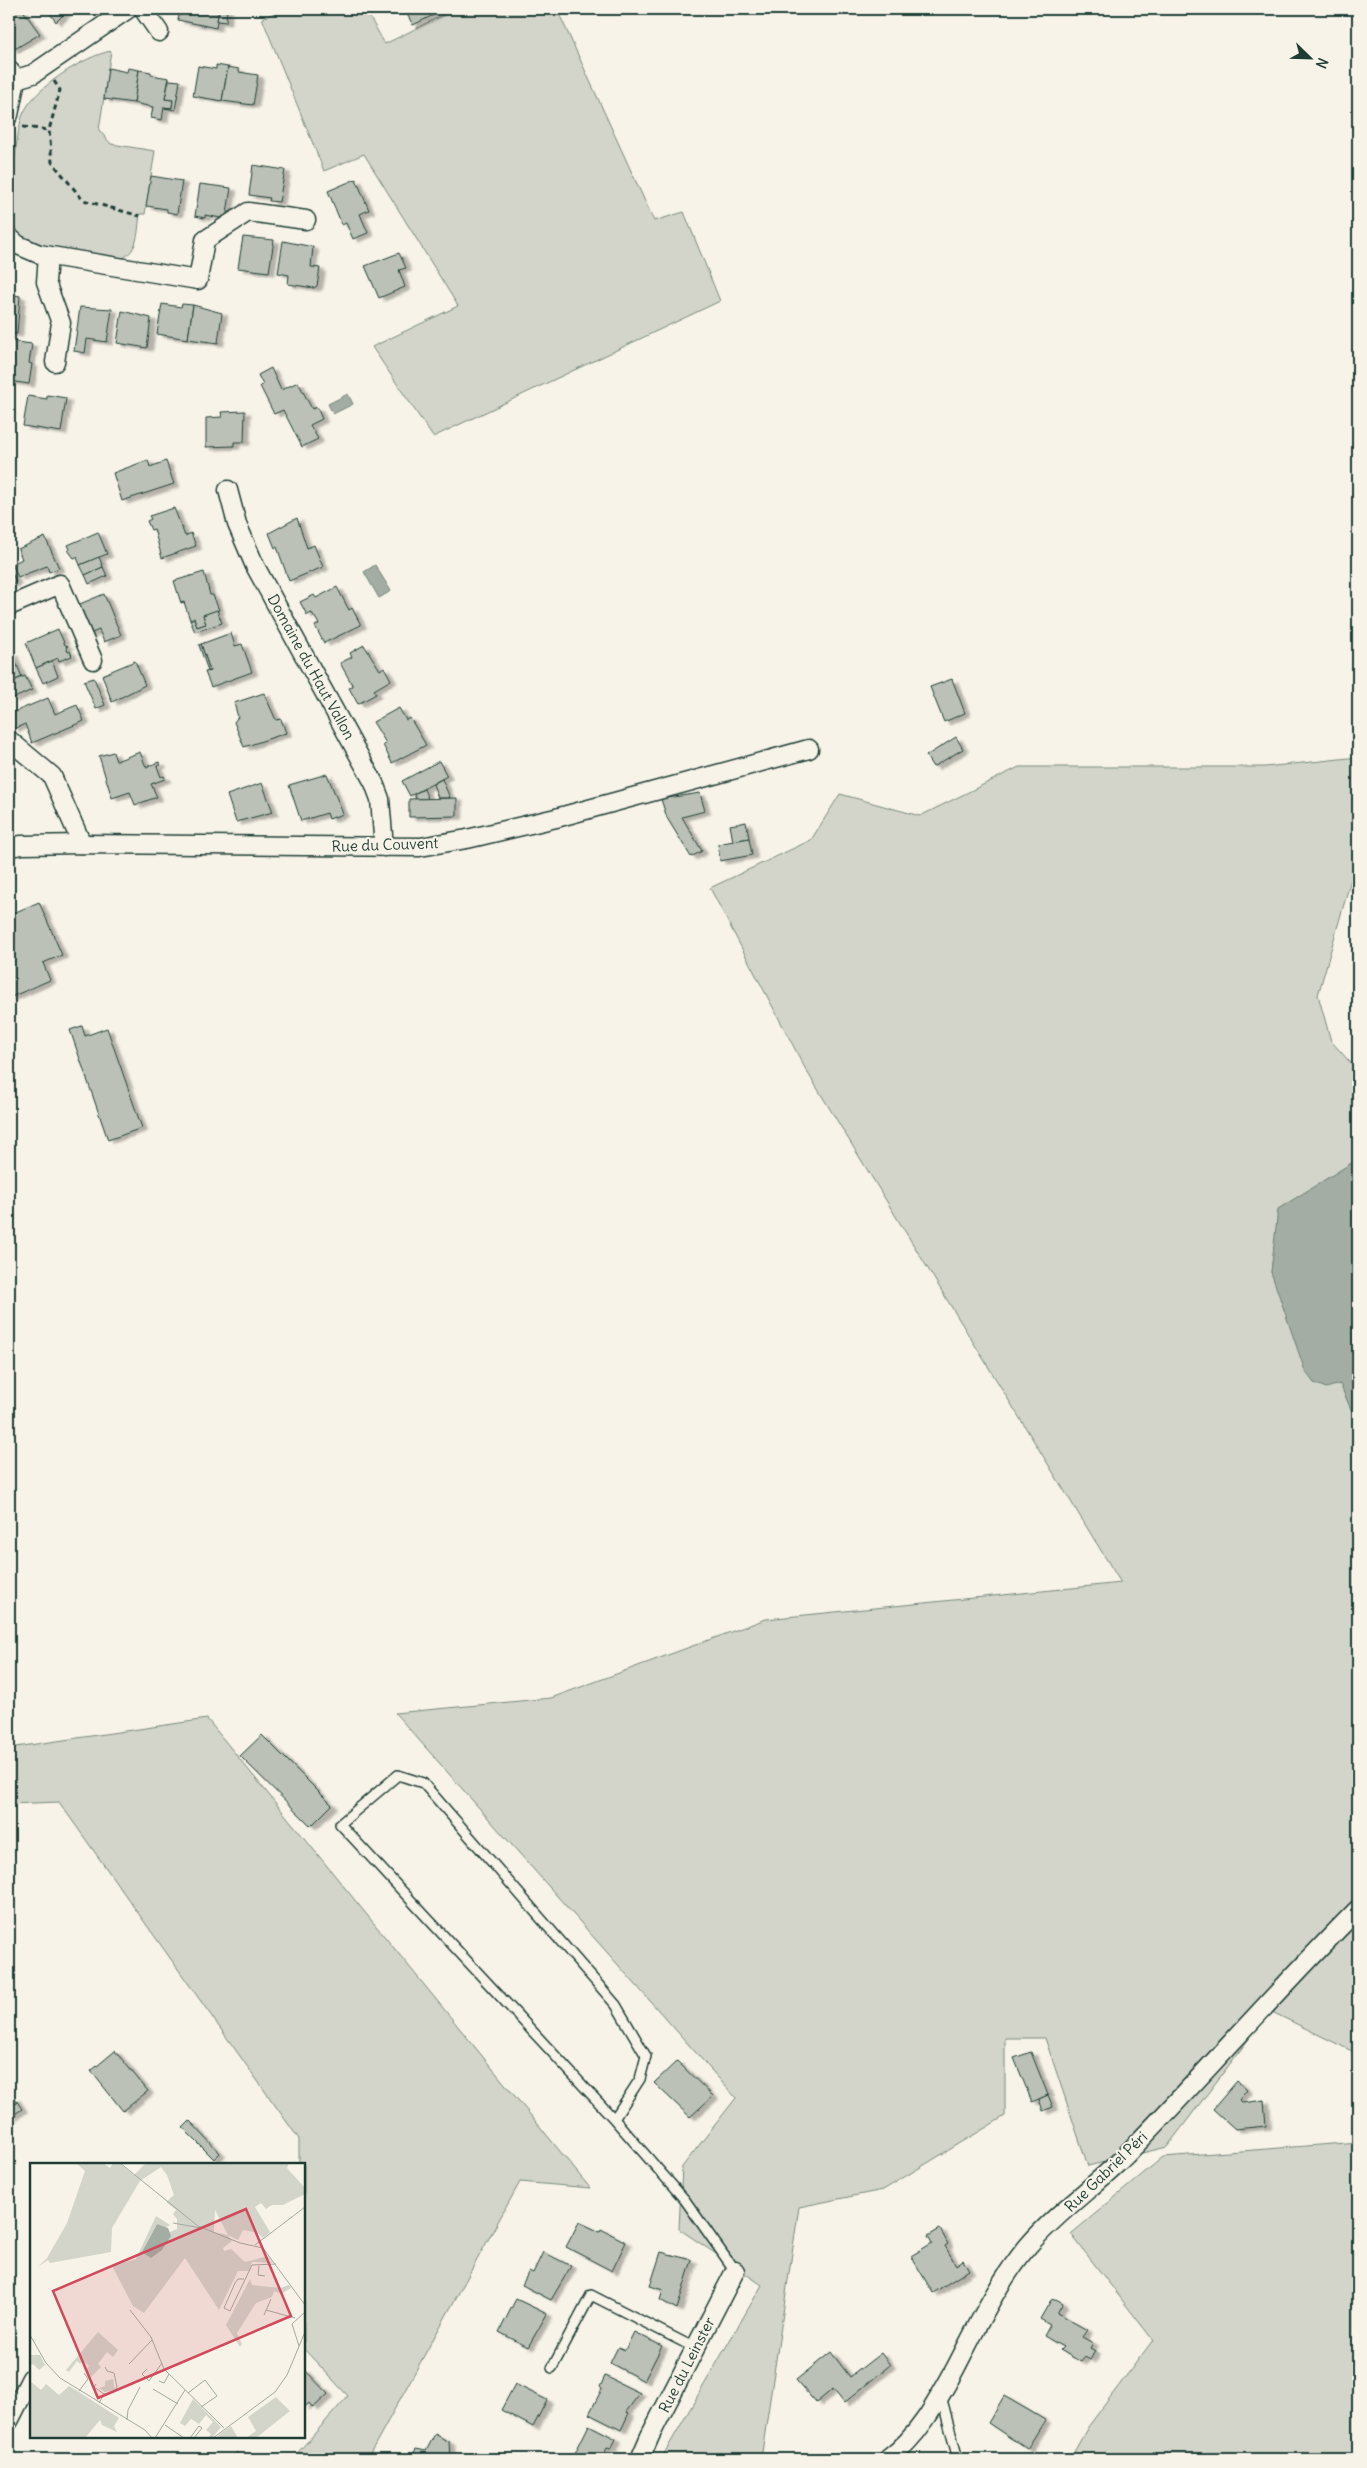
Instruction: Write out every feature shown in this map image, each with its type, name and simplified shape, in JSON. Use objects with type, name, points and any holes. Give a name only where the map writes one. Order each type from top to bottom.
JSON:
[{"type":"street","points":[[14,120],[12,75],[33,74],[128,9]]},
{"type":"street","points":[[143,9],[160,32]]},
{"type":"street","points":[[9,237],[28,250],[48,256],[198,280],[205,240],[248,212],[306,220]]},
{"type":"street","points":[[48,256],[46,282],[61,323],[56,362]]},
{"type":"street","name":"Domaine du Haut Vallon","points":[[228,490],[237,524],[255,566],[371,774],[380,799],[384,847]]},
{"type":"street","points":[[9,606],[60,584],[93,660]]},
{"type":"street","points":[[9,740],[52,776],[82,844]]},
{"type":"street","name":"Rue du Couvent","points":[[9,847],[82,844],[420,847],[467,839],[556,818],[809,749]]},
{"type":"street","name":"Rue Gabriel Péri","points":[[888,2459],[911,2439],[940,2395],[993,2297],[1029,2245],[1124,2157],[1358,1909]]},
{"type":"street","name":"Rue du Leinster","points":[[640,2459],[735,2271]]},
{"type":"street","points":[[9,2421],[30,2380]]},
{"type":"lane","points":[[614,2118],[640,2080],[646,2056],[616,2005],[424,1783],[398,1776],[340,1824],[614,2118],[685,2200],[735,2271]]},
{"type":"lane","points":[[552,2368],[591,2295],[695,2348]]},
{"type":"lane","points":[[940,2395],[958,2459]]},
{"type":"path","points":[[43,66],[60,90],[49,130],[52,162],[83,200],[140,216]]},
{"type":"path","points":[[14,120],[49,130]]},
{"type":"shaded area","points":[[285,9],[365,9],[385,44],[455,9],[557,9],[654,221],[684,212],[720,301],[433,437],[372,347],[458,306],[364,154],[324,171],[262,18]]},
{"type":"shaded area","points":[[111,51],[99,130],[111,144],[155,151],[145,214],[140,214],[137,237],[133,249],[123,258],[115,261],[59,253],[32,244],[21,238],[13,229],[8,211],[18,132],[27,107],[35,96],[59,76],[87,60]]},
{"type":"shaded area","points":[[348,394],[353,404],[333,414],[328,404]]},
{"type":"shaded area","points":[[375,565],[391,591],[379,598],[364,572]]},
{"type":"shaded area","points":[[1358,757],[1358,855],[1318,995],[1331,1041],[1358,1071],[1358,1159],[1279,1209],[1271,1272],[1314,1383],[1326,1387],[1340,1384],[1358,1425],[1358,2054],[1270,2011],[1167,2147],[1088,2166],[1045,2038],[1005,2038],[1005,2116],[883,2190],[799,2207],[761,2459],[661,2459],[762,2285],[679,2229],[682,2167],[736,2098],[395,1713],[551,1698],[766,1619],[1121,1583],[806,1070],[710,888],[811,840],[840,794],[920,816],[1019,767],[1265,767]]},
{"type":"shaded area","points":[[1358,1159],[1358,1425],[1340,1384],[1326,1388],[1314,1383],[1305,1371],[1271,1272],[1278,1209]]},
{"type":"shaded area","points":[[207,1719],[590,2188],[520,2182],[367,2459],[292,2459],[348,2396],[305,2350],[305,2163],[299,2163],[299,2139],[59,1802],[9,1804],[9,1748]]},
{"type":"shaded area","points":[[1358,2142],[1358,2459],[1070,2459],[1088,2427],[1153,2340],[1071,2234],[1163,2157]]},
{"type":"building","points":[[18,9],[22,9],[40,34],[13,50],[9,44],[9,16]]},
{"type":"building","points":[[47,9],[69,9],[56,22]]},
{"type":"building","points":[[180,9],[219,9],[216,28],[178,20]]},
{"type":"building","points":[[219,9],[227,9],[226,22],[217,21]]},
{"type":"building","points":[[404,9],[446,9],[413,25]]},
{"type":"building","points":[[216,65],[228,67],[222,101],[193,96],[198,66],[216,69]]},
{"type":"building","points":[[228,67],[239,69],[239,72],[258,75],[253,105],[222,101]]},
{"type":"building","points":[[108,68],[127,72],[128,68],[139,70],[134,103],[104,99]]},
{"type":"building","points":[[139,70],[151,72],[151,75],[169,78],[165,99],[173,100],[172,108],[164,107],[162,120],[151,118],[153,107],[134,103]]},
{"type":"building","points":[[169,80],[180,81],[175,110],[164,108],[172,108],[173,100],[165,99]]},
{"type":"building","points":[[253,165],[285,170],[279,202],[269,201],[270,198],[249,195]]},
{"type":"building","points":[[151,176],[182,181],[177,214],[167,212],[167,209],[146,206]]},
{"type":"building","points":[[356,179],[369,210],[360,214],[368,233],[353,239],[346,223],[342,225],[328,191]]},
{"type":"building","points":[[200,184],[231,188],[226,219],[205,215],[205,218],[195,216]]},
{"type":"building","points":[[243,237],[274,240],[269,272],[238,268]]},
{"type":"building","points":[[283,241],[313,247],[311,267],[320,268],[317,286],[314,288],[288,284],[289,275],[278,273]]},
{"type":"building","points":[[399,253],[406,268],[399,270],[405,287],[379,298],[365,266]]},
{"type":"building","points":[[9,294],[20,296],[17,334],[9,333]]},
{"type":"building","points":[[162,304],[181,307],[182,304],[193,305],[188,339],[157,334]]},
{"type":"building","points":[[193,305],[222,313],[218,343],[188,339]]},
{"type":"building","points":[[80,307],[112,309],[107,342],[87,339],[85,353],[74,351]]},
{"type":"building","points":[[122,311],[151,318],[147,348],[117,343]]},
{"type":"building","points":[[9,341],[32,344],[29,363],[32,364],[29,384],[9,381]]},
{"type":"building","points":[[271,368],[281,390],[298,382],[312,409],[317,407],[322,419],[310,425],[318,439],[302,447],[283,410],[274,414],[260,386],[263,385],[258,375]]},
{"type":"building","points":[[47,395],[66,398],[61,432],[23,426],[28,396],[47,399]]},
{"type":"building","points":[[245,411],[244,442],[234,442],[234,446],[206,447],[206,418],[222,417],[221,412]]},
{"type":"building","points":[[148,460],[150,467],[166,461],[174,484],[122,501],[113,473]]},
{"type":"building","points":[[174,508],[185,536],[191,533],[196,546],[162,558],[154,529],[151,530],[147,521],[151,519],[149,516]]},
{"type":"building","points":[[297,518],[307,548],[314,545],[323,567],[289,581],[277,547],[275,548],[269,533]]},
{"type":"building","points":[[98,532],[107,554],[80,565],[77,557],[74,558],[68,550],[70,549],[68,545]]},
{"type":"building","points":[[45,537],[59,568],[49,572],[47,566],[18,577],[12,564],[22,559],[18,549]]},
{"type":"building","points":[[99,557],[103,567],[85,575],[80,565]]},
{"type":"building","points":[[9,566],[16,582],[9,585]]},
{"type":"building","points":[[103,567],[107,576],[89,584],[85,575]]},
{"type":"building","points":[[204,572],[210,595],[213,595],[219,610],[203,615],[206,624],[197,627],[194,618],[190,620],[184,602],[181,603],[174,581]]},
{"type":"building","points":[[337,587],[349,610],[352,608],[361,625],[324,643],[315,626],[319,624],[312,613],[307,615],[300,602],[314,595],[316,598]]},
{"type":"building","points":[[104,594],[121,635],[104,642],[99,630],[87,635],[75,606]]},
{"type":"building","points":[[217,610],[222,623],[195,632],[190,620],[194,618],[197,627],[206,624],[203,615]]},
{"type":"building","points":[[58,629],[65,645],[68,646],[66,647],[68,652],[70,651],[72,656],[59,661],[58,658],[36,668],[26,643]]},
{"type":"building","points":[[231,633],[235,646],[242,644],[252,672],[211,687],[205,672],[210,671],[201,644]]},
{"type":"building","points":[[201,644],[210,671],[208,671],[199,645]]},
{"type":"building","points":[[364,645],[380,670],[384,667],[391,680],[374,690],[376,694],[358,704],[349,688],[353,686],[340,663],[352,657],[350,653]]},
{"type":"building","points":[[12,653],[22,677],[9,683],[9,654]]},
{"type":"building","points":[[52,661],[58,676],[43,683],[36,668]]},
{"type":"building","points":[[135,661],[145,685],[112,702],[102,675]]},
{"type":"building","points":[[25,676],[32,690],[12,699],[9,683]]},
{"type":"building","points":[[94,678],[105,705],[96,709],[84,681]]},
{"type":"building","points":[[952,679],[965,713],[944,722],[930,687]]},
{"type":"building","points":[[264,693],[276,720],[281,719],[286,733],[244,747],[234,722],[238,717],[234,703]]},
{"type":"building","points":[[48,698],[55,714],[77,705],[84,721],[32,743],[25,724],[14,729],[9,714]]},
{"type":"building","points":[[399,708],[406,720],[410,718],[426,745],[392,763],[383,745],[386,743],[373,722]]},
{"type":"building","points":[[956,737],[963,749],[933,767],[926,756]]},
{"type":"building","points":[[113,752],[116,761],[140,752],[146,767],[159,762],[161,765],[157,766],[161,777],[164,776],[165,779],[151,784],[157,797],[135,805],[130,792],[112,798],[99,756]]},
{"type":"building","points":[[439,761],[447,776],[410,796],[402,781]]},
{"type":"building","points":[[327,774],[343,814],[329,819],[327,813],[301,821],[289,785]]},
{"type":"building","points":[[442,779],[450,798],[438,798],[433,784]]},
{"type":"building","points":[[262,783],[273,812],[236,822],[227,795]]},
{"type":"building","points":[[424,789],[428,799],[416,799],[414,794]]},
{"type":"building","points":[[700,793],[705,811],[682,817],[702,851],[691,857],[667,818],[661,799]]},
{"type":"building","points":[[457,798],[457,816],[409,817],[409,799]]},
{"type":"building","points":[[746,822],[749,838],[733,841],[730,825]]},
{"type":"building","points":[[749,838],[752,855],[720,861],[718,844]]},
{"type":"building","points":[[39,902],[62,955],[43,963],[50,980],[9,998],[9,915]]},
{"type":"building","points":[[82,1026],[85,1036],[107,1028],[142,1128],[108,1140],[70,1030]]},
{"type":"building","points":[[262,1735],[332,1805],[311,1826],[240,1756]]},
{"type":"building","points":[[115,2051],[148,2091],[123,2111],[91,2071]]},
{"type":"building","points":[[1031,2052],[1048,2095],[1032,2102],[1014,2058]]},
{"type":"building","points":[[677,2061],[713,2096],[690,2117],[654,2083]]},
{"type":"building","points":[[1237,2081],[1247,2090],[1239,2100],[1242,2103],[1264,2100],[1266,2126],[1235,2129],[1213,2109]]},
{"type":"building","points":[[1048,2095],[1053,2107],[1043,2111],[1039,2099]]},
{"type":"building","points":[[9,2097],[10,2099],[14,2097],[22,2109],[9,2118]]},
{"type":"building","points":[[190,2121],[220,2153],[214,2159],[183,2128]]},
{"type":"building","points":[[579,2222],[600,2232],[601,2229],[626,2242],[612,2271],[566,2247]]},
{"type":"building","points":[[940,2229],[948,2244],[945,2246],[956,2265],[963,2260],[969,2270],[933,2293],[911,2256],[932,2243],[928,2236]]},
{"type":"building","points":[[543,2252],[571,2266],[551,2300],[522,2285],[529,2271],[533,2273]]},
{"type":"building","points":[[661,2252],[692,2260],[677,2309],[660,2300],[663,2290],[650,2286]]},
{"type":"building","points":[[516,2299],[547,2314],[528,2347],[499,2332]]},
{"type":"building","points":[[1056,2299],[1063,2303],[1057,2313],[1087,2330],[1082,2337],[1093,2343],[1090,2348],[1095,2351],[1090,2360],[1085,2357],[1081,2362],[1060,2350],[1063,2347],[1044,2336],[1050,2325],[1040,2319],[1051,2300]]},
{"type":"building","points":[[634,2332],[662,2346],[644,2381],[610,2363],[618,2347],[625,2350]]},
{"type":"building","points":[[831,2352],[850,2377],[881,2353],[890,2365],[844,2403],[833,2389],[816,2403],[796,2380]]},
{"type":"building","points":[[305,2370],[328,2394],[313,2408],[309,2403],[305,2407]]},
{"type":"building","points":[[605,2376],[640,2393],[626,2412],[629,2413],[621,2430],[589,2414],[602,2389],[600,2387]]},
{"type":"building","points":[[515,2384],[547,2400],[533,2427],[501,2410]]},
{"type":"building","points":[[1004,2396],[1045,2420],[1027,2449],[988,2423]]},
{"type":"building","points":[[589,2425],[616,2439],[611,2449],[607,2448],[602,2459],[578,2459],[573,2457]]},
{"type":"building","points":[[435,2434],[449,2442],[450,2459],[410,2459],[416,2449],[426,2451]]},
{"type":"building","points":[[237,2452],[245,2459],[231,2459]]}]
